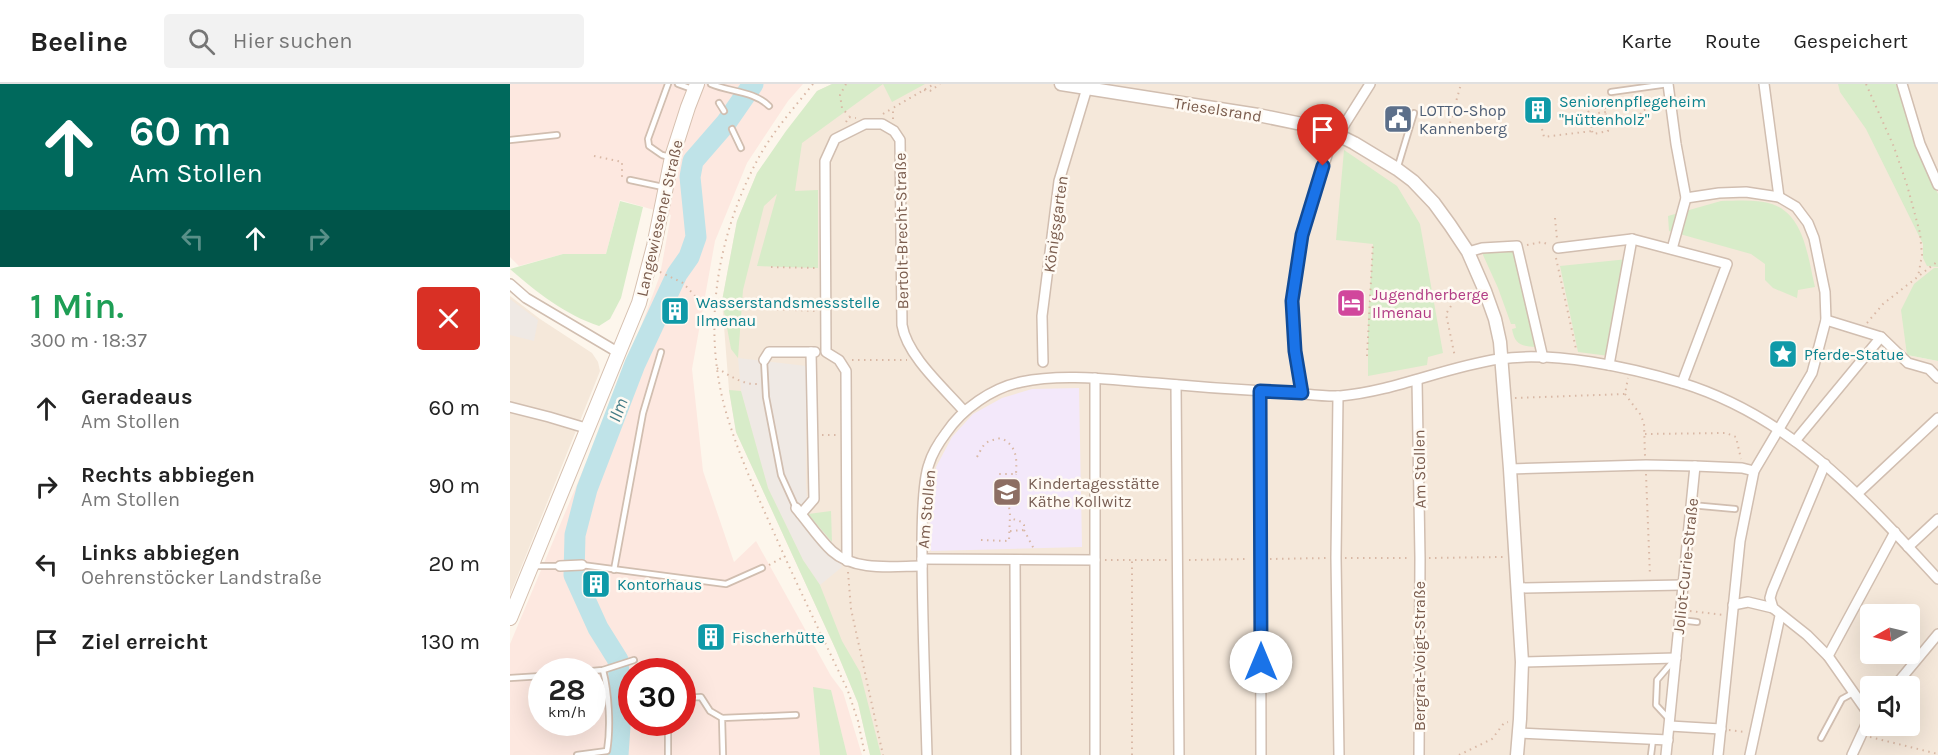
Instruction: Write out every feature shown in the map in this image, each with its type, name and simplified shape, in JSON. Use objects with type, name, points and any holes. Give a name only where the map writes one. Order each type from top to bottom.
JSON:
[{"type":"main road","name":"Langewiesener Straße","points":[[510,618],[589,429],[645,285],[672,157],[696,87]]},
{"type":"street","name":"Trieselsrand","points":[[1061,84],[1258,115],[1316,126],[1339,135],[1413,181],[1434,203],[1446,229],[1468,252],[1495,319],[1505,398],[1522,662],[1516,755]]},
{"type":"street","points":[[1302,393],[1295,351],[1292,301],[1302,235],[1329,149],[1370,84]]},
{"type":"street","points":[[1668,84],[1686,198],[1672,249]]},
{"type":"street","points":[[1764,84],[1779,197]]},
{"type":"street","points":[[1902,84],[1920,144],[1938,185]]},
{"type":"street","name":"Königsgarten","points":[[1043,362],[1042,316],[1059,181],[1087,88]]},
{"type":"street","name":"Bertolt-Brecht-Straße","points":[[826,352],[825,161],[835,139],[865,124],[882,124],[894,131],[900,140],[903,336],[919,360],[964,411]]},
{"type":"street","points":[[1928,162],[1938,160]]},
{"type":"street","points":[[1686,198],[1746,192],[1779,197],[1796,207],[1808,223],[1814,238],[1825,292],[1826,320],[1812,373],[1754,471],[1740,541],[1718,755]]},
{"type":"street","points":[[1609,365],[1632,239]]},
{"type":"street","points":[[1558,248],[1632,239],[1727,264],[1682,383]]},
{"type":"street","points":[[1468,252],[1482,248],[1517,246],[1543,358]]},
{"type":"street","points":[[510,284],[526,298],[619,353]]},
{"type":"street","points":[[1826,320],[1881,337],[1908,363],[1929,369],[1938,378]]},
{"type":"street","points":[[1795,441],[1881,337]]},
{"type":"street","points":[[764,360],[769,352],[826,352],[839,360],[846,371],[847,561]]},
{"type":"street","points":[[811,352],[814,499],[799,511],[832,552],[847,561],[865,566],[1015,560],[1095,560]]},
{"type":"street","name":"Am Stollen","points":[[927,755],[922,521],[928,465],[945,433],[964,411],[1017,382],[1095,378],[1338,396],[1417,381],[1501,359],[1543,358],[1630,369],[1682,383],[1742,408],[1779,429],[1858,493],[1938,579]]},
{"type":"street","points":[[1095,378],[1095,755]]},
{"type":"street","name":"Am Stollen","points":[[1417,381],[1420,558]]},
{"type":"street","points":[[1176,385],[1179,755]]},
{"type":"street","points":[[1260,391],[1261,755]]},
{"type":"street","points":[[1338,396],[1336,558],[1339,755]]},
{"type":"street","points":[[510,407],[589,429]]},
{"type":"street","points":[[1858,493],[1938,418]]},
{"type":"street","points":[[1510,469],[1646,465],[1742,468],[1754,471]]},
{"type":"street","points":[[1825,465],[1770,598],[1773,608],[1780,616],[1807,635],[1828,656],[1860,701]]},
{"type":"street","name":"Joliot-Curie-Straße","points":[[1666,755],[1695,466]]},
{"type":"street","points":[[1908,547],[1938,519]]},
{"type":"street","points":[[1828,656],[1895,532]]},
{"type":"street","name":"Bergrat-Voigt-Straße","points":[[1419,755],[1420,558]]},
{"type":"street","points":[[1015,560],[1016,755]]},
{"type":"street","points":[[560,566],[582,565]]},
{"type":"street","points":[[1518,588],[1683,585]]},
{"type":"street","points":[[1733,611],[1748,602],[1773,608]]},
{"type":"street","points":[[1750,755],[1780,616]]},
{"type":"street","points":[[1903,676],[1938,634]]},
{"type":"street","points":[[1522,662],[1676,658]]},
{"type":"street","points":[[1670,723],[1720,729]]},
{"type":"street","points":[[1519,733],[1668,740]]},
{"type":"street","points":[[1851,755],[1860,736]]},
{"type":"lane","points":[[668,84],[648,139],[649,146],[662,155],[672,157]]},
{"type":"lane","points":[[678,84],[696,87]]},
{"type":"lane","points":[[711,84],[760,97],[769,106]]},
{"type":"lane","points":[[1611,92],[1668,84]]},
{"type":"lane","points":[[719,103],[724,111]]},
{"type":"lane","points":[[1397,169],[1414,113]]},
{"type":"lane","points":[[732,129],[741,148]]},
{"type":"lane","points":[[510,140],[557,135]]},
{"type":"lane","points":[[630,180],[665,188]]},
{"type":"lane","points":[[614,570],[643,413],[661,352]]},
{"type":"lane","points":[[764,360],[765,384],[781,475],[799,511]]},
{"type":"lane","points":[[1691,506],[1735,509]]},
{"type":"lane","points":[[582,565],[726,584],[762,568]]},
{"type":"lane","points":[[532,566],[560,566]]},
{"type":"lane","points":[[1681,615],[1697,622]]},
{"type":"lane","points":[[1670,723],[1656,705],[1657,680],[1676,658]]},
{"type":"lane","points":[[606,669],[618,665]]},
{"type":"lane","points":[[510,678],[528,677]]},
{"type":"lane","points":[[577,755],[607,751],[609,740],[606,682]]},
{"type":"lane","points":[[1821,738],[1842,699],[1854,692]]},
{"type":"lane","points":[[696,697],[701,697],[710,711],[722,718],[796,715]]},
{"type":"lane","points":[[722,718],[723,755]]},
{"type":"lane","points":[[668,736],[668,755]]},
{"type":"lane","points":[[1651,755],[1653,739]]},
{"type":"path","points":[[813,84],[759,156],[739,199],[723,246],[718,269],[715,306],[717,368],[729,423],[748,475],[848,691],[858,721],[865,755]]},
{"type":"path","points":[[846,84],[840,95],[842,108],[849,117]]},
{"type":"path","points":[[894,131],[893,108],[934,84]]},
{"type":"path","points":[[924,90],[930,91],[940,84]]},
{"type":"path","points":[[1450,123],[1461,84]]},
{"type":"path","points":[[1866,84],[1894,147],[1920,233],[1922,255],[1918,277]]},
{"type":"path","points":[[1542,129],[1544,137],[1592,131],[1593,134],[1608,132],[1604,104],[1609,103],[1611,92]]},
{"type":"path","points":[[1607,121],[1639,116],[1643,110],[1671,106]]},
{"type":"path","points":[[1592,131],[1589,112],[1606,112]]},
{"type":"path","points":[[594,156],[622,162],[622,179],[630,180]]},
{"type":"path","points":[[1555,218],[1557,268],[1578,361]]},
{"type":"path","points":[[1517,246],[1542,242],[1558,248]]},
{"type":"path","points":[[1367,356],[1373,243]]},
{"type":"path","points":[[1863,331],[1868,320],[1883,304],[1938,261]]},
{"type":"path","points":[[771,267],[825,268]]},
{"type":"path","points":[[669,275],[683,283],[697,298],[715,306]]},
{"type":"path","points":[[1451,306],[1446,314],[1458,369]]},
{"type":"path","points":[[771,309],[826,311]]},
{"type":"path","points":[[839,360],[919,360]]},
{"type":"path","points":[[717,368],[737,380],[751,384],[765,384]]},
{"type":"path","points":[[1630,369],[1625,394],[1644,423],[1650,585]]},
{"type":"path","points":[[1505,398],[1625,394]]},
{"type":"path","points":[[1645,434],[1726,433],[1736,437],[1742,468]]},
{"type":"path","points":[[823,435],[831,435]]},
{"type":"path","points":[[976,457],[981,445],[1001,438],[1010,442],[1013,447],[1016,464],[1016,474],[1008,498],[1010,518],[1008,541],[981,540]]},
{"type":"path","points":[[995,474],[1016,474]]},
{"type":"path","points":[[1010,518],[1024,525],[1023,530],[1034,549],[1036,560]]},
{"type":"path","points":[[1010,531],[1023,530]]},
{"type":"path","points":[[762,568],[784,556]]},
{"type":"path","name":"Bergrat-Voigt-Straße","points":[[1095,560],[1516,557]]},
{"type":"path","points":[[1132,560],[1132,755]]},
{"type":"path","points":[[847,561],[851,609],[883,755]]},
{"type":"path","points":[[1681,615],[1733,611]]},
{"type":"path","points":[[1459,755],[1492,740],[1504,723],[1520,719]]},
{"type":"path","points":[[1720,729],[1754,732]]},
{"type":"path","points":[[1865,736],[1938,754]]},
{"type":"shaded area","points":[[510,84],[803,84],[788,101],[747,163],[715,241],[692,369],[703,471],[734,562],[756,541],[831,676],[843,692],[862,755],[510,755],[510,644],[625,370],[660,275],[671,215],[620,200],[606,254],[563,254],[519,266],[510,257]]},
{"type":"shaded area","points":[[832,84],[1938,84],[1938,268],[1934,268],[1907,355],[1938,361],[1938,755],[870,755],[858,703],[736,432],[729,390],[722,301],[737,221],[757,173],[817,91]]},
{"type":"shaded area","points":[[510,296],[592,353],[598,362],[600,371],[510,595]]},
{"type":"shaded area","points":[[510,299],[538,320],[534,341],[510,335]]},
{"type":"shaded area","points":[[738,358],[806,366],[808,513],[832,542],[842,567],[820,585],[803,560],[768,488],[741,391]]},
{"type":"shaded area","name":"Kindertagesstätte Käthe Kollwitz","points":[[1079,388],[1082,547],[931,551],[930,517],[936,467],[952,437],[973,414],[1002,398],[1032,389]]},
{"type":"green space","points":[[832,84],[883,84],[802,143],[795,191],[818,190],[818,268],[757,266],[777,194],[764,206],[743,290],[738,358],[731,349],[722,301],[737,221],[757,173],[786,131],[817,91]]},
{"type":"green space","points":[[883,84],[925,84],[892,102]]},
{"type":"green space","points":[[1838,84],[1896,84],[1938,194],[1938,267],[1927,266],[1923,258],[1923,244],[1866,129],[1840,92]]},
{"type":"green space","points":[[1344,150],[1397,186],[1420,224],[1443,353],[1428,357],[1427,365],[1368,376],[1368,319],[1373,244],[1336,240]]},
{"type":"green space","points":[[620,201],[643,207],[621,298],[610,319],[599,326],[575,316],[552,302],[510,269],[563,254],[606,254]]},
{"type":"green space","points":[[1721,201],[1760,201],[1772,204],[1792,218],[1807,251],[1815,287],[1798,290],[1797,298],[1773,288],[1765,280],[1765,264],[1751,254],[1669,231],[1668,216]]},
{"type":"green space","points":[[1509,249],[1515,253],[1536,347],[1523,345],[1515,338],[1512,329],[1516,328],[1515,324],[1511,324],[1483,255],[1483,252]]},
{"type":"green space","points":[[1628,259],[1609,356],[1578,352],[1560,266]]},
{"type":"green space","points":[[1934,268],[1938,268],[1938,361],[1907,355],[1901,310],[1914,284]]},
{"type":"green space","points":[[729,390],[741,391],[768,488],[803,560],[820,585],[842,641],[860,672],[881,755],[870,755],[858,703],[736,432]]},
{"type":"green space","points":[[831,511],[832,542],[808,514]]},
{"type":"green space","points":[[813,687],[831,690],[847,755],[820,755]]},
{"type":"waterway","name":"Ilm","points":[[618,755],[621,712],[618,660],[598,628],[574,575],[575,535],[587,489],[635,364],[677,274],[689,257],[696,237],[690,177],[693,161],[726,123],[753,84]]},
{"type":"place","name":"Seniorenpflegeheim \"Hüttenholz\"","points":[[1538,110]]},
{"type":"place","name":"LOTTO-Shop Kannenberg","points":[[1398,119]]},
{"type":"place","name":"Jugendherberge Ilmenau","points":[[1351,303]]},
{"type":"place","name":"Wasserstandsmessstelle Ilmenau","points":[[675,311]]},
{"type":"place","name":"Pferde-Statue","points":[[1783,354]]},
{"type":"place","name":"Kindertagesstätte Käthe Kollwitz","points":[[1007,492]]},
{"type":"place","name":"Kontorhaus","points":[[596,584]]},
{"type":"place","name":"Fischerhütte","points":[[711,637]]},
{"type":"route","points":[[1261,662],[1260,391],[1302,393],[1295,351],[1292,301],[1302,235],[1323,166]]}]
